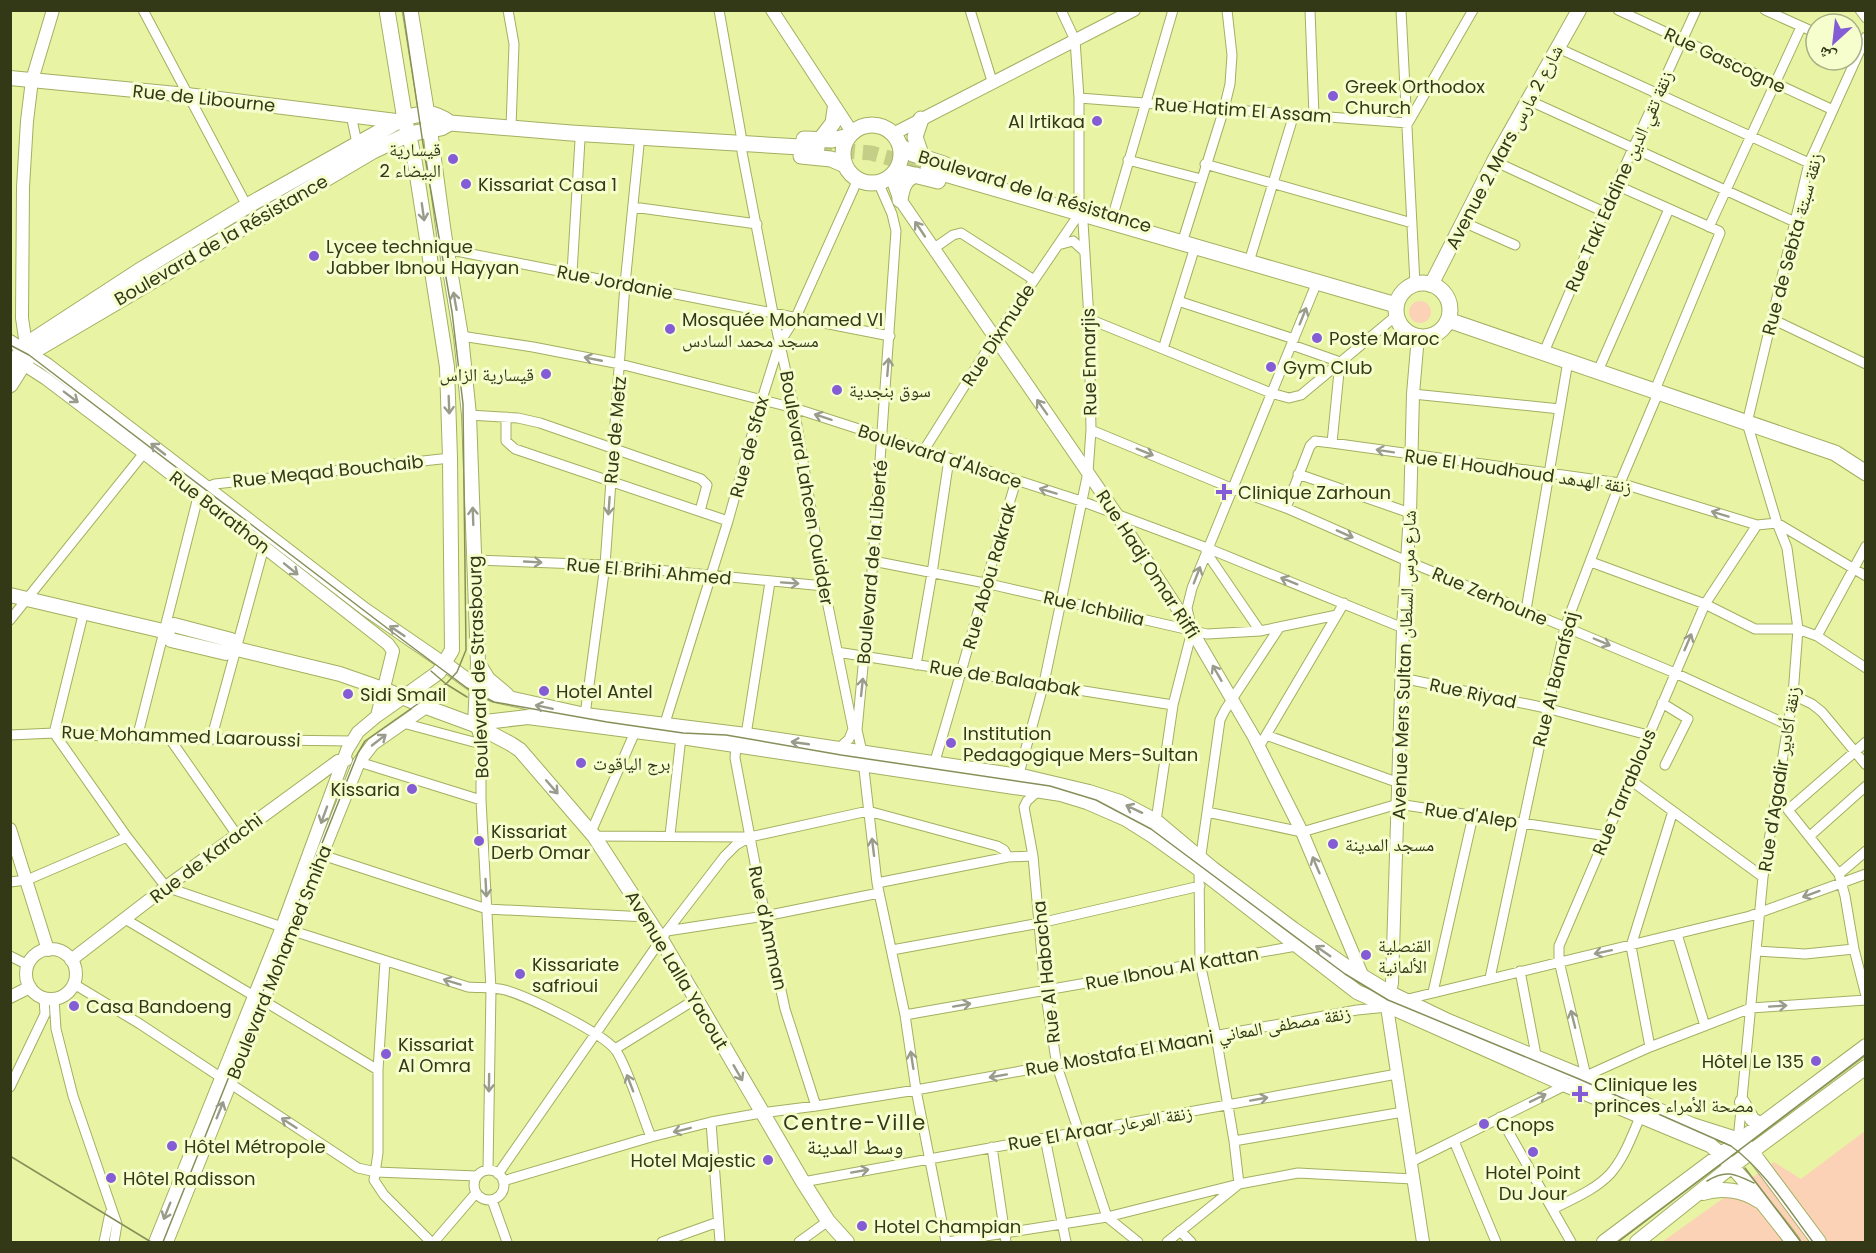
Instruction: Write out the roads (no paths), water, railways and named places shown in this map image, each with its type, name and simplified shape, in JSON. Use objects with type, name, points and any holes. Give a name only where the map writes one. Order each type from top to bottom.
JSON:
[{"type":"main road","points":[[387,10],[400,78],[400,120],[409,134]]},
{"type":"main road","points":[[411,10],[430,130]]},
{"type":"main road","name":"Avenue 2 Mars شارع 2 مارس","points":[[1431,285],[1494,161],[1579,10]]},
{"type":"main road","name":"Rue de Libourne","points":[[10,78],[188,95],[400,120]]},
{"type":"main road","points":[[575,137],[819,144],[833,123],[836,109]]},
{"type":"main road","name":"Boulevard de la Résistance","points":[[19,354],[244,226],[400,120],[426,113],[438,114],[450,123]]},
{"type":"main road","points":[[921,119],[915,137],[922,167]]},
{"type":"main road","name":"Boulevard de la Résistance","points":[[10,385],[19,354],[120,283],[247,206],[365,145],[441,128],[450,123],[511,127],[639,145],[831,159],[845,165]]},
{"type":"main road","points":[[870,124],[880,126],[897,140],[900,160],[888,177],[868,183],[849,173],[845,165],[843,148],[850,134],[860,127],[870,124]]},
{"type":"main road","name":"Boulevard de la Résistance","points":[[575,137],[576,126],[741,135],[819,144],[850,134]]},
{"type":"main road","name":"Boulevard de Strasbourg","points":[[430,130],[446,249],[461,336],[469,415],[478,663],[475,725]]},
{"type":"main road","name":"Boulevard de Strasbourg","points":[[404,697],[431,680],[445,664],[452,650],[447,367],[409,134]]},
{"type":"main road","name":"Boulevard de la Résistance","points":[[897,140],[922,167],[1079,221],[1156,243],[1167,238]]},
{"type":"main road","points":[[64,326],[356,156],[365,145]]},
{"type":"main road","points":[[900,200],[904,183],[922,167]]},
{"type":"main road","points":[[922,167],[1167,238]]},
{"type":"main road","name":"Boulevard de la Résistance","points":[[888,177],[922,167],[1078,205],[1160,229],[1167,238],[1188,245],[1317,282],[1396,310]]},
{"type":"main road","points":[[1415,284],[1431,285],[1441,290],[1446,297],[1449,306],[1448,320],[1435,334],[1418,336],[1404,329],[1396,310],[1402,292],[1415,284]]},
{"type":"main road","points":[[1448,320],[1835,453],[1866,473]]},
{"type":"main road","name":"Avenue Lalla Yacout","points":[[10,595],[163,631],[174,625],[231,640],[237,649],[340,674],[383,689],[475,725],[520,750],[593,834],[646,917],[664,935],[696,999],[761,1113],[828,1221],[848,1242]]},
{"type":"main road","points":[[478,663],[488,679],[514,700]]},
{"type":"main road","points":[[445,664],[478,688],[500,697],[585,715],[838,749],[862,759]]},
{"type":"main road","points":[[475,725],[528,717],[736,745],[1018,777],[1089,792],[1120,802],[1156,821],[1200,863],[1296,946],[1357,992],[1389,1000],[1537,1065],[1585,1076],[1706,1131],[1729,1136],[1738,1141],[1751,1152],[1819,1242]]},
{"type":"main road","points":[[932,769],[1036,792],[1061,794],[1087,802],[1126,819],[1200,863],[1363,977],[1389,1000],[1404,1000],[1537,1065],[1566,1085],[1710,1145],[1732,1166],[1793,1242]]},
{"type":"main road","points":[[1604,1242],[1866,1046]]},
{"type":"main road","points":[[1637,1242],[1732,1166],[1866,1067]]},
{"type":"main road","points":[[1742,1102],[1752,1119],[1760,1125]]},
{"type":"main road","points":[[1690,1200],[1705,1192],[1727,1190],[1753,1197],[1766,1206]]},
{"type":"street","points":[[53,10],[32,80],[27,121],[19,354],[48,364],[357,603],[445,664]]},
{"type":"street","points":[[142,10],[247,206]]},
{"type":"street","points":[[508,10],[514,44],[511,127]]},
{"type":"street","points":[[719,10],[741,135]]},
{"type":"street","points":[[772,10],[850,134]]},
{"type":"street","points":[[970,10],[992,81]]},
{"type":"street","points":[[1061,10],[1075,40],[1079,98],[1078,205]]},
{"type":"street","points":[[1113,215],[1173,10]]},
{"type":"street","points":[[1163,349],[1178,301],[1201,179],[1224,109],[1232,65],[1227,10]]},
{"type":"street","points":[[1310,10],[1314,116]]},
{"type":"street","points":[[1401,10],[1415,284]]},
{"type":"street","points":[[1408,123],[1473,10]]},
{"type":"street","name":"Rue Gascogne","points":[[1617,10],[1833,110]]},
{"type":"street","name":"Rue Taki Eddine زنقة تقي الدين","points":[[1544,352],[1616,185],[1696,10]]},
{"type":"street","points":[[1765,10],[1804,28]]},
{"type":"street","points":[[1860,10],[1866,18]]},
{"type":"street","points":[[897,140],[921,119],[1126,12]]},
{"type":"street","points":[[1616,185],[1709,227],[1801,27]]},
{"type":"street","points":[[1558,48],[1809,163]]},
{"type":"street","name":"Rue de Sebta زنقة سبتة","points":[[1747,423],[1809,163],[1847,72]]},
{"type":"street","name":"Rue Hatim El Assam","points":[[1079,98],[1408,123]]},
{"type":"street","points":[[1528,100],[1795,222]]},
{"type":"street","points":[[1249,262],[1294,114]]},
{"type":"street","points":[[351,115],[365,145]]},
{"type":"street","points":[[572,273],[575,137]]},
{"type":"street","name":"Rue de Metz","points":[[585,715],[605,565],[639,145]]},
{"type":"street","name":"Boulevard Lahcen Ouidder","points":[[742,152],[773,313],[795,408],[824,586],[853,729],[849,739],[838,749]]},
{"type":"street","points":[[1128,160],[1201,179]]},
{"type":"street","points":[[1494,161],[1604,212]]},
{"type":"street","points":[[1206,164],[1412,223]]},
{"type":"street","name":"Rue Hadj Omar Riffi","points":[[888,177],[900,200],[1088,472],[1192,631],[1259,747],[1302,832],[1363,977]]},
{"type":"street","name":"Boulevard de la Liberté","points":[[888,177],[896,231],[873,561],[857,730],[878,888],[905,1015],[916,1090],[946,1242]]},
{"type":"street","name":"Rue de Sfax","points":[[664,726],[728,521],[780,342],[796,317],[858,179]]},
{"type":"street","points":[[633,207],[756,224]]},
{"type":"street","points":[[1598,370],[1669,209]]},
{"type":"street","name":"Rue Dixmude","points":[[924,450],[994,339],[1058,245],[1079,221]]},
{"type":"street","name":"Rue Ennarjis","points":[[1018,777],[1044,683],[1088,472],[1091,430],[1089,319],[1085,252],[1079,221]]},
{"type":"street","points":[[1462,222],[1515,245]]},
{"type":"street","name":"Rue Al Banafsaj","points":[[1490,978],[1565,627],[1620,483],[1720,235],[1719,231],[1709,227]]},
{"type":"street","points":[[933,249],[953,235],[963,234],[1034,280]]},
{"type":"street","points":[[1058,245],[1073,242],[1085,252]]},
{"type":"street","name":"Rue Jordanie","points":[[446,249],[890,336]]},
{"type":"street","points":[[1156,821],[1173,705],[1192,631],[1187,608],[1231,488],[1317,282]]},
{"type":"street","points":[[1178,301],[1293,342],[1340,363]]},
{"type":"street","points":[[1089,319],[1271,393],[1289,398],[1298,396],[1340,363],[1396,310]]},
{"type":"street","points":[[1772,319],[1866,364]]},
{"type":"street","name":"Boulevard d'Alsace","points":[[461,336],[620,364],[795,408],[1081,501],[1403,628]]},
{"type":"street","name":"Avenue Mers Sultan شارع مرس السلطان","points":[[1418,336],[1413,394],[1389,1000],[1397,1074],[1424,1242]]},
{"type":"street","name":"Rue Barathon","points":[[19,354],[45,378],[391,648],[393,659],[383,689]]},
{"type":"street","points":[[1526,610],[1568,361]]},
{"type":"street","points":[[1286,508],[1308,448],[1312,443],[1332,443],[1340,363]]},
{"type":"street","points":[[1413,394],[1560,409]]},
{"type":"street","points":[[469,415],[506,417],[540,423],[703,481],[706,485],[700,511]]},
{"type":"street","points":[[506,417],[506,441],[511,447],[728,521]]},
{"type":"street","name":"Rue d'Agadir زنقة أكادير","points":[[1738,1141],[1763,878],[1793,695],[1798,629],[1789,557],[1747,423]]},
{"type":"street","name":"Rue Zerhoune","points":[[1091,430],[1231,488],[1286,508],[1675,673],[1788,725]]},
{"type":"street","name":"Rue El Houdhoud زنقة الهدهد","points":[[1332,443],[1620,483],[1757,525],[1777,523]]},
{"type":"street","points":[[10,620],[144,453]]},
{"type":"street","name":"Rue Meqad Bouchaib","points":[[207,486],[450,458]]},
{"type":"street","points":[[916,665],[949,459]]},
{"type":"street","points":[[1298,474],[1410,513]]},
{"type":"street","name":"Rue Abou Rakrak","points":[[932,769],[963,672],[985,583],[1016,481]]},
{"type":"street","points":[[137,738],[198,496],[207,486]]},
{"type":"street","points":[[1777,523],[1866,576]]},
{"type":"street","name":"Rue Tarrablous","points":[[1585,1076],[1558,951],[1705,604],[1757,525]]},
{"type":"street","points":[[1817,636],[1866,546]]},
{"type":"street","points":[[211,740],[264,547]]},
{"type":"street","points":[[1207,550],[1260,631]]},
{"type":"street","name":"Rue El Brihi Ahmed","points":[[475,560],[605,565],[824,586]]},
{"type":"street","name":"Rue Ichbilia","points":[[873,561],[985,583],[1212,634],[1260,631],[1337,615]]},
{"type":"street","points":[[1590,562],[1705,604],[1755,629],[1798,629],[1817,636],[1866,668]]},
{"type":"street","points":[[746,735],[770,582]]},
{"type":"street","points":[[1259,747],[1344,603]]},
{"type":"street","points":[[84,611],[54,733],[127,837],[166,887],[468,987],[510,992],[572,1020],[596,1034],[615,1049],[651,1137]]},
{"type":"street","points":[[1239,1184],[1216,1036],[1200,963],[1200,863],[1218,728],[1225,710],[1278,628]]},
{"type":"street","name":"Rue de Balaabak","points":[[837,652],[1173,705]]},
{"type":"street","name":"Rue Riyad","points":[[1402,678],[1546,708],[1648,735]]},
{"type":"street","points":[[376,716],[383,689]]},
{"type":"street","points":[[1793,695],[1812,704],[1822,712],[1866,765]]},
{"type":"street","name":"Boulevard de Strasbourg","points":[[376,716],[404,697]]},
{"type":"street","points":[[1662,703],[1688,719],[1665,765]]},
{"type":"street","name":"Boulevard Mohamed Smiha","points":[[158,1242],[359,762],[373,744],[426,707]]},
{"type":"street","name":"Boulevard Mohamed Smiha","points":[[288,929],[343,760],[351,741],[376,716]]},
{"type":"street","points":[[403,723],[481,744]]},
{"type":"street","name":"Boulevard de Strasbourg","points":[[475,725],[481,744],[481,800],[496,1175]]},
{"type":"street","points":[[635,732],[593,834],[750,837],[868,811],[992,845],[1004,850],[1008,857]]},
{"type":"street","name":"Rue Mohammed Laaroussi","points":[[10,735],[54,733],[170,739],[351,741]]},
{"type":"street","points":[[1266,735],[1399,783]]},
{"type":"street","points":[[670,835],[681,737]]},
{"type":"street","points":[[170,739],[237,835]]},
{"type":"street","points":[[1788,810],[1866,742]]},
{"type":"street","name":"Rue d'Amman","points":[[736,745],[735,758],[785,1009],[816,1106]]},
{"type":"street","points":[[343,760],[359,762],[481,800]]},
{"type":"street","name":"Rue de Karachi","points":[[71,960],[322,772],[343,760]]},
{"type":"street","points":[[322,772],[336,782]]},
{"type":"street","points":[[1629,779],[1763,878]]},
{"type":"street","points":[[1810,836],[1866,786]]},
{"type":"street","name":"Rue Al Habacha","points":[[1036,792],[1024,807],[1033,856],[1045,990],[1057,1066],[1107,1217]]},
{"type":"street","name":"Rue d'Alep","points":[[1302,832],[1398,804],[1606,836]]},
{"type":"street","points":[[1411,1162],[1585,1076],[1650,1047],[1751,1008],[1866,998],[1840,879],[1810,836],[1788,810],[1774,807]]},
{"type":"street","points":[[1650,1047],[1631,946],[1672,811]]},
{"type":"street","points":[[1207,812],[1302,832]]},
{"type":"street","points":[[1433,992],[1473,816]]},
{"type":"street","points":[[10,829],[48,950]]},
{"type":"street","points":[[10,882],[27,880],[127,837]]},
{"type":"street","points":[[496,1175],[664,935],[724,856],[736,845],[750,837]]},
{"type":"street","points":[[1840,879],[1866,850]]},
{"type":"street","points":[[322,855],[487,909],[646,917]]},
{"type":"street","points":[[664,935],[765,916],[1008,857],[1033,856]]},
{"type":"street","points":[[1404,1000],[1761,913],[1840,879],[1866,874]]},
{"type":"street","points":[[892,950],[1040,923],[1200,886]]},
{"type":"street","points":[[125,919],[378,1070]]},
{"type":"street","points":[[1677,934],[1705,1026]]},
{"type":"street","name":"Rue Ibnou Al Kattan","points":[[905,1015],[1296,946]]},
{"type":"street","points":[[1757,951],[1805,954],[1854,949]]},
{"type":"street","points":[[48,950],[62,952],[71,960],[76,970],[74,984],[66,994],[49,999],[36,994],[30,987],[27,977],[28,965],[35,956],[48,950]]},
{"type":"street","points":[[10,956],[28,965]]},
{"type":"street","points":[[385,961],[378,1070],[378,1153],[374,1180],[377,1186],[433,1242],[476,1193]]},
{"type":"street","points":[[1520,971],[1537,1065]]},
{"type":"street","points":[[74,984],[140,1024],[358,1168],[376,1172],[496,1175]]},
{"type":"street","points":[[10,997],[30,987]]},
{"type":"street","points":[[10,1087],[45,1014],[49,999]]},
{"type":"street","points":[[49,999],[73,1096],[117,1224],[114,1242]]},
{"type":"street","points":[[615,1049],[696,999]]},
{"type":"street","name":"Rue Mostafa El Maani زنقة مصطفى المعاني","points":[[496,1175],[711,1122],[1057,1066],[1357,1010],[1389,1000]]},
{"type":"street","name":"Rue El Araar زنقة العرعار","points":[[803,1182],[1397,1074]]},
{"type":"street","points":[[1234,1141],[1403,1112]]},
{"type":"street","points":[[1553,1209],[1584,1193],[1609,1175],[1626,1149],[1641,1115]]},
{"type":"street","points":[[1500,1117],[1571,1242]]},
{"type":"street","points":[[711,1122],[720,1242]]},
{"type":"street","points":[[1045,1138],[1066,1242]]},
{"type":"street","points":[[1454,1141],[1496,1242]]},
{"type":"street","points":[[992,1147],[1006,1238]]},
{"type":"street","points":[[946,1242],[1006,1238],[1062,1223],[1107,1217],[1239,1184],[1298,1173],[1413,1179]]},
{"type":"street","points":[[477,1176],[474,1183],[476,1193],[484,1200],[492,1200],[501,1194],[496,1175]]},
{"type":"street","points":[[1167,1242],[1239,1184]]},
{"type":"street","points":[[492,1200],[507,1242]]},
{"type":"street","points":[[104,1242],[111,1210]]},
{"type":"street","points":[[1107,1217],[1138,1242]]},
{"type":"street","points":[[799,1242],[828,1221]]},
{"type":"street","points":[[662,1242],[718,1222]]},
{"type":"street","points":[[1180,1231],[1191,1242]]},
{"type":"tunnel","points":[[817,148],[871,153],[928,169]]},
{"type":"tram line","points":[[163,1242],[358,753],[365,741],[446,684],[457,672],[466,650],[463,404],[452,312],[425,157],[403,10]]},
{"type":"tram line","points":[[10,345],[29,355],[467,688],[494,702],[607,722],[683,733],[726,735],[841,755],[1050,786],[1096,800],[1151,829],[1345,974],[1388,1000],[1579,1079],[1731,1146],[1755,1167],[1813,1242]]},
{"type":"tram line","points":[[431,671],[467,697]]},
{"type":"tram line","points":[[1618,1242],[1866,1054]]},
{"type":"tram line","points":[[10,1156],[151,1242]]},
{"type":"tram line","points":[[1745,1168],[1801,1242]]},
{"type":"tram line","points":[[1707,1181],[1720,1175],[1730,1174],[1754,1183]]},
{"type":"place","name":"Greek Orthodox Church","points":[[1333,96]]},
{"type":"place","name":"Al Irtikaa","points":[[1097,121]]},
{"type":"place","name":"قيسارية البيضاء 2","points":[[453,159]]},
{"type":"place","name":"Kissariat Casa 1","points":[[466,184]]},
{"type":"place","name":"Lycee technique Jabber Ibnou Hayyan","points":[[314,256]]},
{"type":"place","name":"Mosquée Mohamed VI مسجد محمد السادس","points":[[670,329]]},
{"type":"place","name":"Poste Maroc","points":[[1317,338]]},
{"type":"place","name":"Gym Club","points":[[1271,367]]},
{"type":"place","name":"قيسارية الزاس","points":[[546,374]]},
{"type":"place","name":"سوق بنجدية","points":[[837,390]]},
{"type":"place","name":"Clinique Zarhoun","points":[[1224,492]]},
{"type":"place","name":"Hotel Antel","points":[[544,691]]},
{"type":"place","name":"Sidi Smail","points":[[348,694]]},
{"type":"place","name":"Institution Pedagogique Mers-Sultan","points":[[951,743]]},
{"type":"place","name":"برج الياقوت","points":[[581,763]]},
{"type":"place","name":"Kissaria","points":[[412,789]]},
{"type":"place","name":"Kissariat Derb Omar","points":[[479,841]]},
{"type":"place","name":"مسجد المدينة","points":[[1333,844]]},
{"type":"place","name":"القنصلية الألمانية","points":[[1366,955]]},
{"type":"place","name":"Kissariate safrioui","points":[[520,974]]},
{"type":"place","name":"Casa Bandoeng","points":[[74,1006]]},
{"type":"place","name":"Kissariat Al Omra","points":[[386,1054]]},
{"type":"place","name":"Hôtel Le 135","points":[[1816,1061]]},
{"type":"place","name":"Clinique les princes مصحة الأمراء","points":[[1580,1094]]},
{"type":"place","name":"Cnops","points":[[1484,1124]]},
{"type":"place","name":"Hôtel Métropole","points":[[172,1146]]},
{"type":"place","name":"Hotel Point Du Jour","points":[[1533,1152]]},
{"type":"place","name":"Hotel Majestic","points":[[768,1160]]},
{"type":"place","name":"Hôtel Radisson","points":[[111,1178]]},
{"type":"place","name":"Hotel Champian","points":[[862,1226]]},
{"type":"district","name":"Centre-Ville وسط المدينة","points":[[855,1134]]}]
